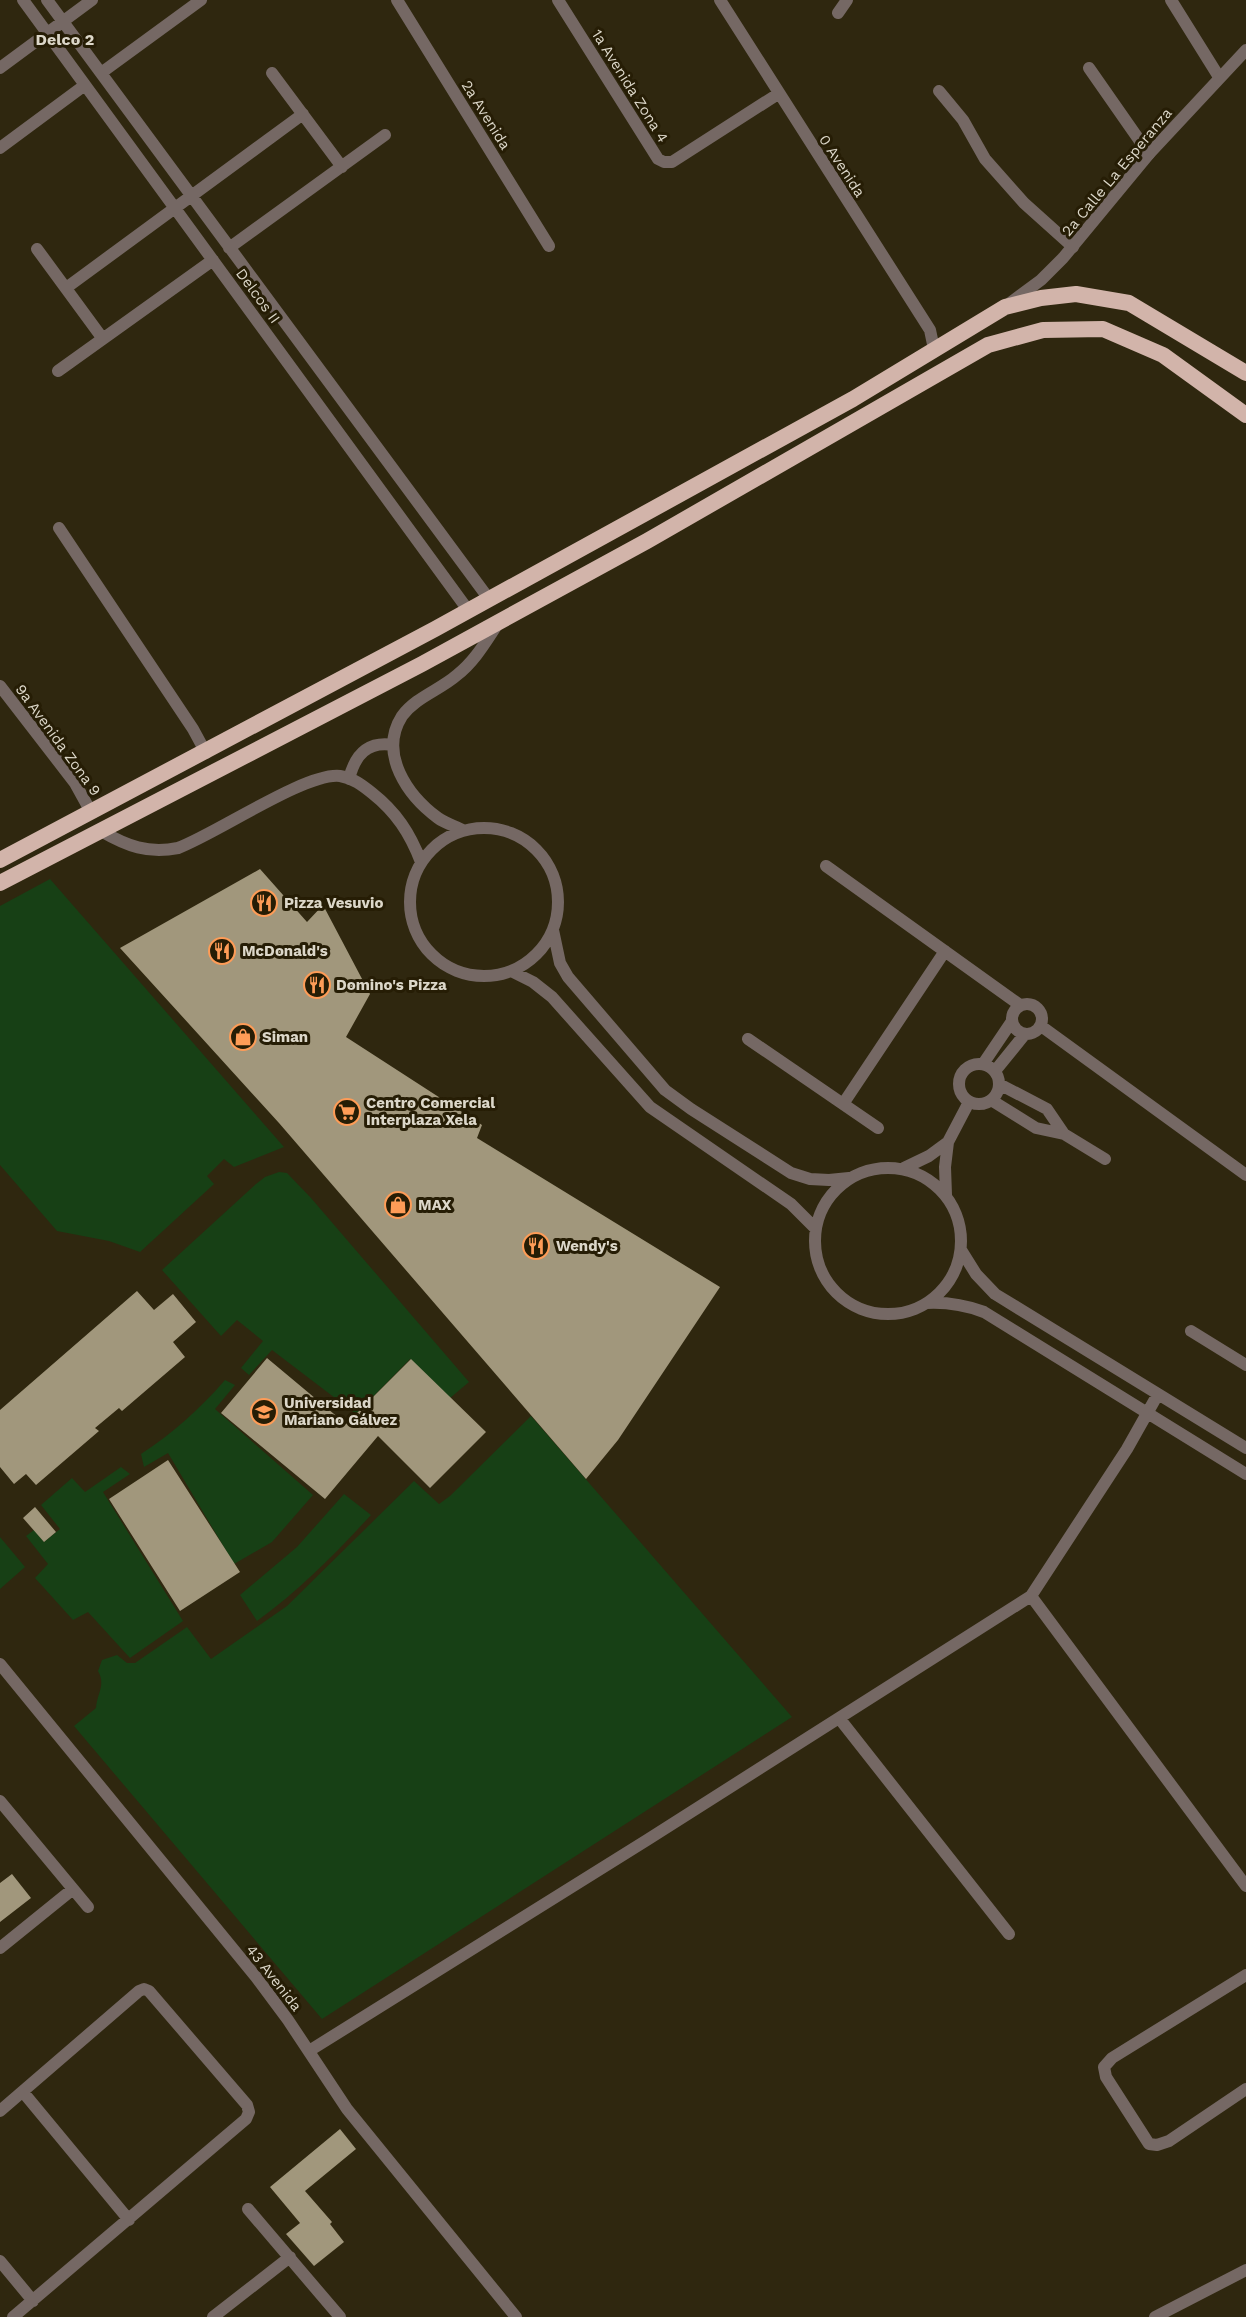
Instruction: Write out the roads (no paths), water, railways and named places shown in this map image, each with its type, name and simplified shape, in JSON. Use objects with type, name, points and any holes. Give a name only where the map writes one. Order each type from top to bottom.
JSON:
[{"type":"highway","points":[[0,860],[206,753],[876,387],[1005,307],[1041,298],[1076,294],[1129,303],[1246,373]]},
{"type":"highway","points":[[0,883],[422,664],[647,541],[988,345],[1043,330],[1103,329],[1163,355],[1246,415]]},
{"type":"street","name":"Delcos II","points":[[23,0],[468,610]]},
{"type":"street","name":"Delcos II","points":[[47,0],[489,599]]},
{"type":"street","points":[[0,68],[92,0]]},
{"type":"street","points":[[101,74],[201,0]]},
{"type":"street","name":"2a Avenida","points":[[397,0],[549,246]]},
{"type":"street","name":"1a Avenida Zona 4","points":[[558,0],[658,159],[664,162],[672,162],[778,94]]},
{"type":"street","name":"0 Avenida","points":[[720,0],[930,330],[934,349]]},
{"type":"street","points":[[838,13],[847,0]]},
{"type":"street","points":[[1171,0],[1219,78]]},
{"type":"street","name":"2a Calle La Esperanza","points":[[1005,307],[1041,280],[1073,247],[1149,154],[1246,50]]},
{"type":"street","points":[[1089,68],[1149,154]]},
{"type":"street","points":[[272,73],[342,167]]},
{"type":"street","points":[[0,148],[85,86]]},
{"type":"street","points":[[939,92],[963,120],[985,159],[1024,203],[1073,247]]},
{"type":"street","points":[[66,288],[303,114]]},
{"type":"street","points":[[229,248],[386,135]]},
{"type":"street","points":[[37,249],[103,339]]},
{"type":"street","points":[[58,371],[213,260]]},
{"type":"street","points":[[59,528],[193,729],[206,753]]},
{"type":"street","points":[[463,830],[440,820],[421,804],[399,774],[393,746],[396,727],[412,705],[444,685],[466,667],[500,621]]},
{"type":"street","name":"9a Avenida Zona 9","points":[[0,686],[75,783],[92,812]]},
{"type":"street","points":[[349,779],[352,765],[363,750],[382,744],[393,746]]},
{"type":"street","points":[[101,831],[122,843],[142,850],[168,850],[188,844],[315,779],[329,776],[359,782],[383,801],[400,819],[421,862]]},
{"type":"street","points":[[493,827],[522,837],[539,851],[551,869],[558,888],[558,910],[553,930],[543,947],[529,961],[511,971],[486,976],[459,972],[436,959],[424,945],[419,939],[410,914],[411,887],[421,862],[439,842],[463,830],[493,827]]},
{"type":"street","points":[[826,866],[1020,1005],[1030,1004],[1038,1008],[1042,1017],[1041,1026],[1034,1033],[1025,1034],[1016,1030],[1012,1021]]},
{"type":"street","points":[[553,930],[557,955],[568,977],[665,1090],[691,1109],[791,1173],[810,1179],[830,1180],[849,1178],[876,1168],[904,1168],[927,1178],[946,1195],[959,1221],[961,1250],[956,1271],[944,1289],[927,1303],[901,1314],[873,1314],[846,1303],[826,1283],[815,1256],[815,1228],[827,1199],[849,1178]]},
{"type":"street","points":[[843,1104],[945,951]]},
{"type":"street","points":[[511,971],[533,982],[552,997],[650,1107],[791,1204],[815,1228]]},
{"type":"street","points":[[983,1064],[1020,1005]]},
{"type":"street","points":[[1041,1026],[1246,1175]]},
{"type":"street","points":[[995,1071],[1025,1034]]},
{"type":"street","points":[[748,1039],[878,1128]]},
{"type":"street","points":[[983,1064],[995,1071],[999,1090],[991,1100],[984,1104],[969,1102],[960,1091],[960,1077],[969,1067],[983,1064]]},
{"type":"street","points":[[999,1084],[1047,1109],[1064,1134]]},
{"type":"street","points":[[991,1100],[1036,1128],[1064,1134],[1106,1159]]},
{"type":"street","points":[[946,1195],[945,1167],[948,1142],[969,1102]]},
{"type":"street","points":[[904,1168],[929,1156],[948,1142]]},
{"type":"street","points":[[961,1250],[976,1274],[995,1294],[1246,1448]]},
{"type":"street","points":[[927,1303],[947,1302],[966,1305],[984,1312],[1246,1474]]},
{"type":"street","points":[[1191,1331],[1246,1365]]},
{"type":"street","points":[[309,2051],[1031,1596],[1127,1449],[1158,1394]]},
{"type":"street","points":[[1031,1596],[1246,1886]]},
{"type":"street","name":"43 Avenida","points":[[0,1665],[256,1977],[309,2051],[346,2109],[516,2317]]},
{"type":"street","points":[[839,1718],[1009,1934]]},
{"type":"street","points":[[0,1801],[88,1907]]},
{"type":"street","points":[[0,1948],[72,1889]]},
{"type":"street","points":[[1246,1975],[1112,2058],[1104,2067],[1106,2077],[1149,2144],[1157,2145],[1169,2141],[1246,2089]]},
{"type":"street","points":[[0,2111],[144,1989],[149,1991],[247,2105],[249,2112],[246,2119],[13,2317]]},
{"type":"street","points":[[23,2092],[129,2220]]},
{"type":"street","points":[[248,2209],[340,2317]]},
{"type":"street","points":[[213,2317],[290,2257]]},
{"type":"street","points":[[0,2260],[33,2301]]},
{"type":"street","points":[[1155,2317],[1246,2270]]},
{"type":"place","name":"Pizza Vesuvio","points":[[264,903]]},
{"type":"place","name":"McDonald's","points":[[222,951]]},
{"type":"place","name":"Domino's Pizza","points":[[317,985]]},
{"type":"place","name":"Siman","points":[[243,1037]]},
{"type":"place","name":"Centro Comercial Interplaza Xela","points":[[347,1112]]},
{"type":"place","name":"MAX","points":[[398,1205]]},
{"type":"place","name":"Wendy's","points":[[536,1246]]},
{"type":"place","name":"Universidad Mariano Gálvez","points":[[264,1412]]},
{"type":"district","name":"Delco 2","points":[[65,39]]}]
